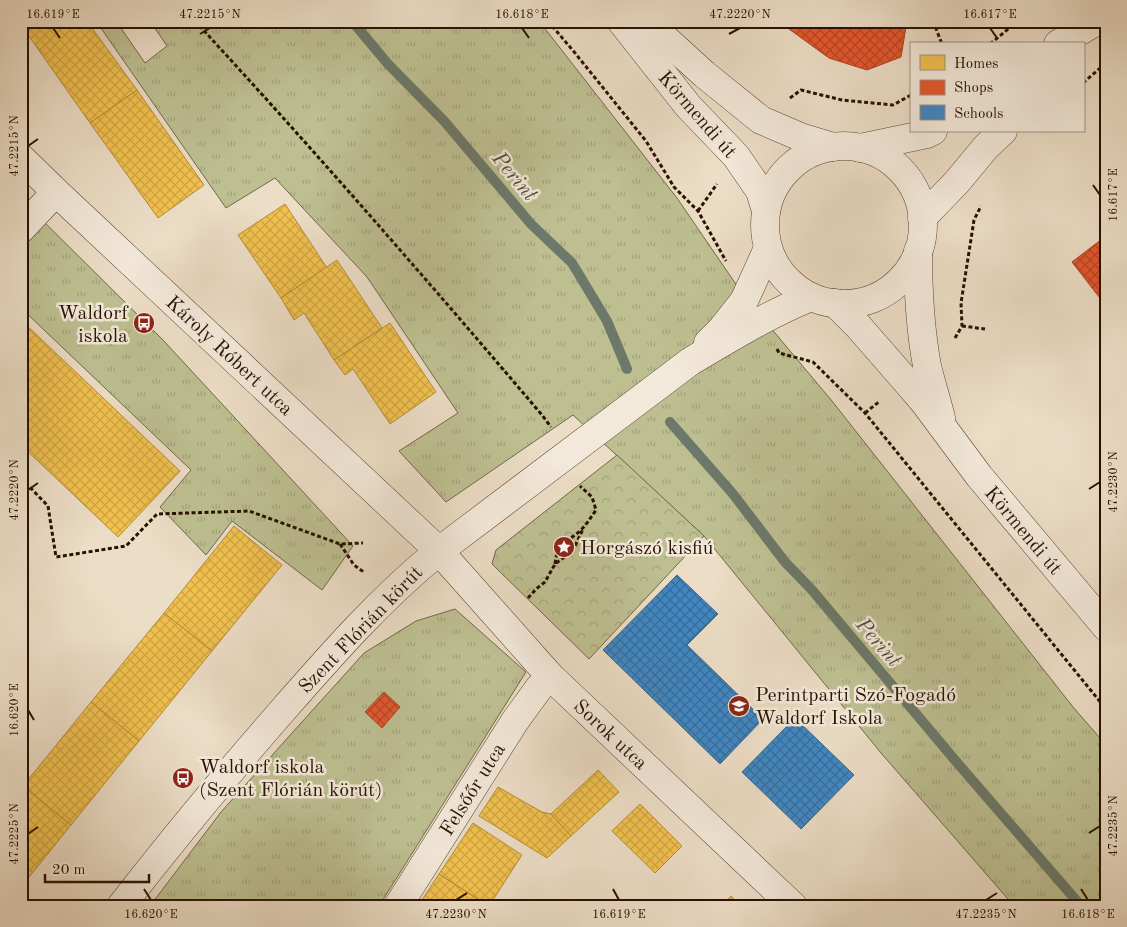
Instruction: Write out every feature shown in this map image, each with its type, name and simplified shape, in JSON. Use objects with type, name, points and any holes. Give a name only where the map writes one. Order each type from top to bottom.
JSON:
[{"type":"street","name":"Körmendi út","points":[[621,21],[688,106],[736,156],[760,191],[766,212]]},
{"type":"street","name":"Körmendi út","points":[[646,21],[704,74],[761,120],[803,138],[833,147]]},
{"type":"street","points":[[1061,42],[1097,21]]},
{"type":"street","points":[[1084,49],[1106,23]]},
{"type":"street","points":[[860,148],[931,132]]},
{"type":"street","points":[[922,218],[1002,132]]},
{"type":"street","points":[[849,146],[884,156],[895,165],[914,188],[922,218],[922,233],[918,249],[912,263],[903,276],[889,289],[869,299],[853,303],[823,300],[796,288],[785,278],[768,248],[765,224],[766,212],[777,182],[797,161],[820,150],[833,147],[849,146]]},
{"type":"street","name":"Károly Róbert utca","points":[[21,158],[439,552]]},
{"type":"street","points":[[21,229],[56,192]]},
{"type":"street","name":"Szent Flórián körút","points":[[724,335],[744,301],[768,248]]},
{"type":"street","name":"Körmendi út","points":[[917,374],[920,315],[918,249]]},
{"type":"street","name":"Szent Flórián körút","points":[[121,906],[254,742],[323,664],[388,596],[439,552],[581,446],[724,335],[791,305],[823,300]]},
{"type":"street","name":"Körmendi út","points":[[823,300],[917,374],[945,430],[979,476],[1106,627]]},
{"type":"street","name":"Sorok utca","points":[[439,552],[550,676],[793,906]]},
{"type":"street","name":"Felsőőr utca","points":[[398,906],[519,716],[550,676]]},
{"type":"path","points":[[196,21],[438,293],[542,415],[581,446]]},
{"type":"path","points":[[548,21],[646,141],[674,187],[698,211]]},
{"type":"path","points":[[933,21],[941,42]]},
{"type":"path","points":[[992,42],[1018,21]]},
{"type":"path","points":[[1084,82],[1106,62]]},
{"type":"path","points":[[801,90],[842,100],[893,105],[910,96]]},
{"type":"path","points":[[981,205],[974,220],[961,303],[962,326],[954,340],[917,374],[865,413],[1106,709]]},
{"type":"path","points":[[962,326],[985,329]]},
{"type":"path","points":[[21,478],[48,506],[56,557],[126,546],[156,514],[248,511],[340,544],[363,543]]},
{"type":"path","points":[[555,564],[570,553],[583,528],[596,510],[592,497],[580,486]]},
{"type":"path","points":[[528,598],[545,582],[555,564],[556,553],[560,546],[583,528]]},
{"type":"path","points":[[340,544],[354,565],[366,574]]},
{"type":"green space","points":[[96,21],[116,21],[145,63],[167,46],[150,21],[539,21],[677,198],[744,296],[832,401],[1073,707],[1106,745],[1106,906],[1014,906],[881,753],[704,536],[573,415],[446,502],[399,451],[458,413],[367,277],[275,178],[226,208]]},
{"type":"green space","points":[[21,199],[163,340],[353,546],[322,590],[232,521],[206,555],[160,507],[191,470],[21,308]]},
{"type":"green space","points":[[617,455],[704,536],[589,659],[492,564],[496,550]]},
{"type":"green space","points":[[455,609],[526,672],[379,906],[150,906],[221,812],[364,653],[416,621]]},
{"type":"building: Homes","points":[[40,21],[87,21],[137,90],[90,123],[26,32]]},
{"type":"building: Homes","points":[[137,90],[204,185],[158,218],[90,123]]},
{"type":"building: Homes","points":[[285,204],[327,268],[281,298],[238,235]]},
{"type":"building: Homes","points":[[337,260],[382,328],[334,360],[304,313],[294,320],[281,298]]},
{"type":"building: Homes","points":[[21,320],[180,471],[118,537],[21,445]]},
{"type":"building: Homes","points":[[390,323],[436,392],[390,424],[353,369],[345,375],[334,360]]},
{"type":"building: Homes","points":[[234,526],[282,565],[212,651],[164,613]]},
{"type":"building: Homes","points":[[164,613],[212,651],[139,741],[91,702]]},
{"type":"building: Homes","points":[[91,702],[139,741],[71,825],[23,786]]},
{"type":"building: Homes","points":[[598,770],[619,792],[571,836],[551,814]]},
{"type":"building: Homes","points":[[23,786],[71,825],[21,887],[21,788]]},
{"type":"building: Homes","points":[[498,787],[542,812],[551,814],[571,836],[547,858],[479,816]]},
{"type":"building: Homes","points":[[640,804],[682,846],[655,873],[612,831]]},
{"type":"building: Homes","points":[[473,823],[522,855],[489,906],[439,874]]},
{"type":"building: Homes","points":[[439,874],[488,906],[418,906]]},
{"type":"building: Homes","points":[[731,896],[741,906],[722,906]]},
{"type":"building: Shops","points":[[778,21],[907,21],[901,57],[867,70],[829,58]]},
{"type":"building: Shops","points":[[1106,236],[1106,306],[1072,262]]},
{"type":"building: Shops","points":[[384,692],[400,707],[382,728],[365,712]]},
{"type":"building: Schools","points":[[677,575],[718,614],[687,645],[763,719],[720,764],[603,650]]},
{"type":"building: Schools","points":[[795,718],[854,775],[801,829],[742,772]]},
{"type":"waterway","name":"Perint","points":[[352,21],[388,64],[445,122],[531,224],[572,263],[607,321],[627,369]]},
{"type":"waterway","name":"Perint","points":[[670,422],[733,494],[785,562],[812,590],[1081,906]]},
{"type":"place","name":"Waldorf iskola","points":[[144,323]]},
{"type":"place","name":"Horgászó kisfiú","points":[[564,547]]},
{"type":"place","name":"Perintparti Szó-Fogadó Waldorf Iskola","points":[[739,706]]},
{"type":"place","name":"Waldorf iskola (Szent Flórián körút)","points":[[183,778]]}]
